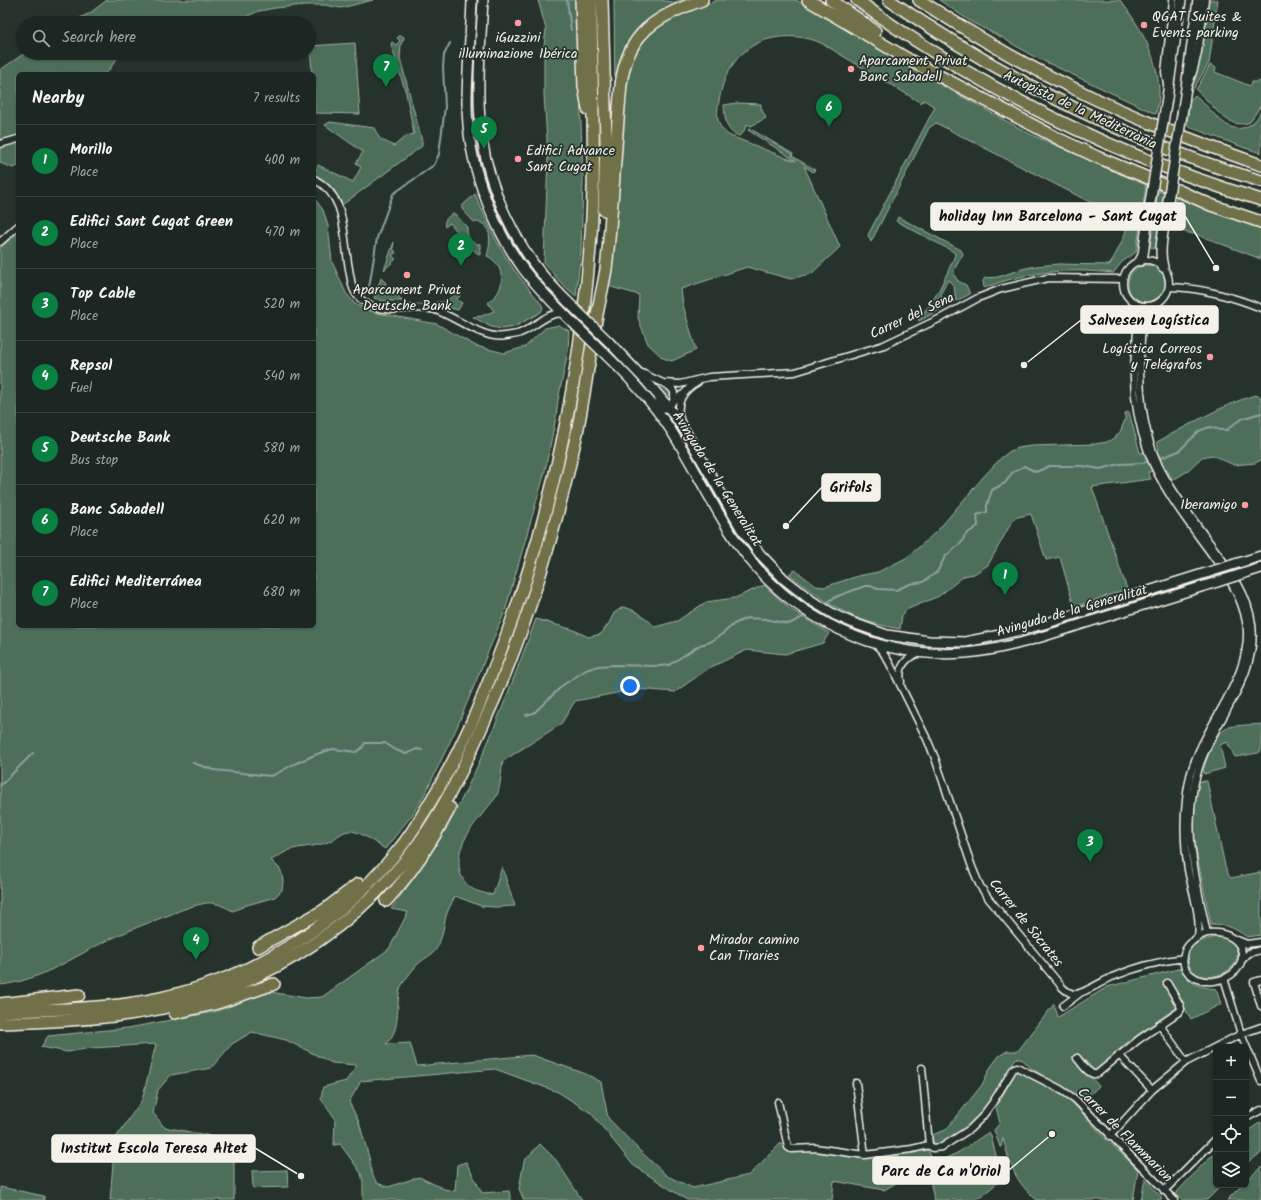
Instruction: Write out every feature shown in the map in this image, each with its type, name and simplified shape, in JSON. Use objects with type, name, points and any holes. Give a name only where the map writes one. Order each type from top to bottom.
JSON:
[{"type":"highway","points":[[580,0],[584,86],[594,147]]},
{"type":"highway","points":[[0,1012],[129,1004],[190,990],[242,970],[295,942],[342,907],[362,889],[389,862],[408,837],[444,780],[481,703],[514,617],[545,518],[566,427],[580,343],[590,246],[594,180],[591,0]]},
{"type":"highway","points":[[595,322],[603,238],[605,173],[602,0]]},
{"type":"highway","points":[[0,1023],[117,1017],[164,1009],[198,1000],[272,969],[300,953],[326,935],[368,900],[409,856],[441,810],[465,764],[508,667],[547,551],[563,494],[577,432],[595,322],[605,272],[620,95],[625,64],[631,47],[639,36],[649,27],[670,13],[702,0]]},
{"type":"highway","points":[[808,0],[911,61],[1065,142],[1211,205],[1261,222]]},
{"type":"highway","points":[[831,0],[884,37],[963,88]]},
{"type":"highway","name":"Autopista de la Mediterrània","points":[[856,0],[924,46],[972,74],[1051,116],[1165,167],[1261,200]]},
{"type":"highway","name":"Autopista de la Mediterrània","points":[[889,0],[966,50],[1060,100],[1168,148],[1261,181]]},
{"type":"highway","points":[[919,0],[999,50],[1071,87],[1133,116],[1261,165]]},
{"type":"highway","points":[[1222,151],[1261,161]]},
{"type":"highway","points":[[1177,190],[1261,217]]},
{"type":"highway","points":[[386,901],[416,865],[438,830],[460,786],[465,764]]},
{"type":"highway","points":[[258,947],[311,918],[337,901],[374,869],[416,825]]},
{"type":"highway","points":[[117,1017],[141,1019],[197,1009],[274,984]]},
{"type":"highway","points":[[0,1004],[80,995]]},
{"type":"street","name":"Avinguda de la Generalitat","points":[[472,0],[467,104],[474,158],[484,195],[503,236],[525,271],[550,300],[621,369],[644,394],[677,440],[740,547],[774,586],[800,607],[823,621],[873,643],[921,652],[951,654],[965,653],[984,651],[1027,642],[1261,568]]},
{"type":"street","name":"Avinguda de la Generalitat","points":[[482,0],[479,94],[483,144],[490,177],[513,231],[547,280],[647,382],[671,404],[741,528],[760,554],[784,579],[812,601],[835,615],[887,635],[929,641],[965,642],[1044,624],[1261,556]]},
{"type":"street","points":[[1167,94],[1165,72],[1173,0]]},
{"type":"street","points":[[1140,261],[1143,255],[1181,0]]},
{"type":"street","points":[[1163,267],[1152,261],[1140,261],[1134,263],[1128,268],[1123,279],[1123,286],[1125,294],[1130,300],[1137,305],[1147,307],[1160,303],[1169,286],[1169,278],[1163,267],[1161,259],[1161,251],[1198,0]]},
{"type":"street","points":[[1184,98],[1193,73],[1205,0]]},
{"type":"street","points":[[0,144],[16,140]]},
{"type":"street","points":[[316,180],[333,196],[341,211],[352,285],[354,292],[363,302],[375,308],[387,310],[427,308],[450,316],[485,334],[501,337],[520,333],[552,315],[560,313],[566,316]]},
{"type":"street","points":[[0,242],[16,228]]},
{"type":"street","name":"Carrer del Sena","points":[[663,383],[680,384],[709,377],[795,372],[884,345],[943,317],[978,298],[1000,289],[1048,278],[1123,279]]},
{"type":"street","points":[[1169,286],[1218,294],[1261,308]]},
{"type":"street","points":[[550,300],[553,311],[552,315]]},
{"type":"street","points":[[1137,305],[1138,319],[1134,371],[1139,419],[1151,452],[1178,508],[1233,586],[1244,610],[1246,623],[1247,636],[1244,662],[1232,689],[1202,743],[1191,773],[1187,791],[1184,816],[1185,845],[1188,870],[1199,920],[1198,936]]},
{"type":"street","points":[[1147,307],[1141,338],[1141,399],[1151,452]]},
{"type":"street","name":"Carrer del Sena","points":[[620,353],[644,375],[670,387],[675,395],[671,404]]},
{"type":"street","points":[[621,369],[634,377],[661,409],[671,404]]},
{"type":"street","name":"Carrer del Sena","points":[[671,404],[688,388],[709,377]]},
{"type":"street","points":[[683,394],[679,409],[679,418],[684,429]]},
{"type":"street","points":[[1161,473],[1239,584],[1248,604],[1252,626],[1252,647],[1246,672],[1206,747],[1194,784],[1190,811],[1190,843],[1207,933]]},
{"type":"street","name":"Carrer de Sòcrates","points":[[873,643],[886,656],[901,684],[935,758],[972,867],[980,886],[989,899],[1062,987],[1070,994],[1079,994]]},
{"type":"street","points":[[901,684],[900,672],[902,666],[909,658],[921,652]]},
{"type":"street","points":[[1261,942],[1247,944],[1224,933],[1207,933],[1198,936],[1187,947],[1184,958],[1185,967],[1190,975],[1198,980],[1207,982],[1231,975],[1236,971],[1241,961],[1249,953],[1261,950]]},
{"type":"street","points":[[1236,939],[1242,950],[1241,961]]},
{"type":"street","points":[[1063,1006],[1079,994],[1120,974],[1184,958]]},
{"type":"street","points":[[1224,978],[1241,1034],[1261,1081]]},
{"type":"street","points":[[1258,981],[1261,1006]]},
{"type":"street","points":[[1077,1058],[1090,1073],[1094,1075],[1101,1072],[1119,1055],[1159,1024],[1180,1011],[1181,1009],[1167,983]]},
{"type":"street","points":[[1159,1024],[1186,1062]]},
{"type":"street","points":[[1110,1136],[1152,1090],[1186,1062],[1241,1034],[1261,1027]]},
{"type":"street","points":[[1119,1055],[1152,1090]]},
{"type":"street","points":[[778,1102],[788,1147],[791,1150],[815,1148],[865,1155],[912,1149],[929,1145],[933,1148],[942,1147],[970,1129],[986,1111],[1019,1061]]},
{"type":"street","name":"Carrer de Flammarion","points":[[1014,1068],[1017,1066],[1067,1093],[1082,1106],[1174,1200]]},
{"type":"street","points":[[922,1068],[929,1145]]},
{"type":"street","points":[[856,1083],[865,1155]]},
{"type":"street","points":[[1249,1116],[1261,1110]]},
{"type":"street","points":[[1164,1191],[1213,1142]]},
{"type":"green space","points":[[107,0],[373,0],[341,8],[325,5],[306,5],[275,8],[259,11],[247,16],[84,16]]},
{"type":"green space","points":[[538,0],[577,0],[583,182],[581,251],[576,296],[562,284],[544,263],[548,156],[544,94],[544,46],[546,29]]},
{"type":"green space","points":[[614,0],[659,0],[673,2],[692,0],[643,25],[620,59],[615,95]]},
{"type":"green space","points":[[718,0],[798,1],[959,95],[1030,134],[1146,185],[1136,252],[1122,262],[1113,273],[1079,271],[1048,272],[1032,274],[984,288],[983,281],[985,278],[998,277],[1036,266],[1059,264],[1109,265],[1124,237],[1126,223],[1119,217],[936,123],[929,128],[871,242],[868,235],[935,107],[924,100],[921,103],[817,41],[805,38],[773,38],[759,42],[747,49],[737,59],[729,71],[723,85],[719,101],[717,113],[718,121],[726,133],[730,136],[796,161],[748,130],[749,128],[793,154],[792,156],[815,170],[813,172],[804,166],[840,247],[812,273],[791,279],[747,267],[681,289],[683,305],[696,350],[672,361],[663,358],[648,344],[638,318],[639,295],[608,286],[628,74],[638,46],[650,33],[678,16]]},
{"type":"green space","points":[[939,0],[1120,0],[1142,33],[1153,57],[1159,98],[1156,114],[1031,55],[1001,37],[973,23]]},
{"type":"green space","points":[[1208,0],[1218,0],[1209,63],[1191,91],[1199,58]]},
{"type":"green space","points":[[399,36],[403,36],[404,38],[401,44],[400,58],[422,141],[422,146],[342,205],[331,188],[316,177],[316,170],[318,165],[353,182],[361,167],[356,163],[363,152],[325,125],[330,122],[374,128],[380,139],[394,146],[406,136],[414,134],[406,93],[391,45],[392,42],[396,45],[400,41],[397,38]]},
{"type":"green space","points":[[355,43],[360,114],[316,113],[316,72],[312,72],[311,60],[316,60],[316,46]]},
{"type":"green space","points":[[16,59],[116,60],[107,72],[16,72],[16,167],[13,168],[0,163],[0,70]]},
{"type":"green space","points":[[1210,65],[1216,68],[1215,72],[1250,86],[1252,82],[1259,82],[1261,80],[1261,105],[1250,122],[1242,124],[1234,123],[1227,119],[1196,90]]},
{"type":"green space","points":[[1195,95],[1222,121],[1231,127],[1240,128],[1253,123],[1261,111],[1261,153],[1187,126],[1190,100]]},
{"type":"green space","points":[[737,103],[761,104],[761,108],[766,118],[751,126],[747,124],[743,133],[739,136],[734,134],[728,128],[725,119],[724,105]]},
{"type":"green space","points":[[1158,191],[1164,193],[1157,249],[1150,247]]},
{"type":"green space","points":[[475,194],[503,252],[515,271],[543,308],[541,312],[514,327],[502,329],[491,327],[473,317],[482,316],[494,311],[488,303],[497,294],[501,283],[501,272],[499,267],[487,256],[490,239],[488,229],[485,225],[474,222],[462,209],[462,206]]},
{"type":"green space","points":[[1176,198],[1261,227],[1261,259],[1198,235],[1171,229]]},
{"type":"green space","points":[[316,201],[323,210],[328,226],[332,262],[346,293],[355,304],[377,313],[437,324],[476,346],[504,353],[525,347],[545,328],[559,325],[569,331],[568,352],[544,475],[505,611],[457,727],[426,792],[412,815],[385,849],[369,838],[352,831],[348,831],[325,843],[290,850],[271,860],[280,869],[283,881],[282,890],[275,897],[247,905],[233,911],[214,903],[202,904],[188,908],[144,924],[112,938],[41,974],[14,983],[0,985],[0,248],[16,235],[16,628],[316,628]]},
{"type":"green space","points":[[452,214],[455,214],[467,227],[469,239],[473,243],[480,244],[480,255],[472,249],[450,223],[445,227],[445,221]]},
{"type":"green space","points":[[898,217],[961,250],[963,254],[954,270],[954,275],[958,281],[966,285],[970,294],[956,301],[954,286],[948,280],[941,293],[943,308],[919,321],[918,317],[924,312],[934,297],[955,255],[954,252],[896,221]]},
{"type":"green space","points":[[394,242],[393,248],[396,253],[393,254],[393,257],[396,259],[384,270]]},
{"type":"green space","points":[[1147,265],[1157,268],[1163,274],[1166,284],[1163,294],[1157,300],[1147,303],[1137,300],[1131,294],[1128,284],[1131,274],[1137,268]]},
{"type":"green space","points":[[381,278],[386,283],[384,287],[385,292],[391,293],[394,291],[402,301],[384,301],[374,298]]},
{"type":"green space","points":[[457,293],[460,296],[456,299],[462,303],[458,310],[435,304],[436,302],[445,302]]},
{"type":"green space","points":[[651,382],[669,389],[671,397],[668,401]]},
{"type":"green space","points":[[1255,395],[1261,397],[1261,460],[1255,463],[1234,465],[1212,455],[1202,457],[1186,472],[1173,480],[1167,470],[1148,472],[1151,479],[1092,487],[1127,589],[1074,607],[1060,557],[1046,560],[1031,514],[1014,518],[988,565],[974,574],[964,576],[939,596],[906,610],[902,615],[900,629],[866,621],[846,613],[820,597],[789,574],[795,570],[816,586],[824,587],[858,576],[878,572],[906,558],[938,530],[985,475],[1010,451],[1032,446],[1095,444],[1107,442],[1120,432],[1125,420],[1125,413],[1129,412],[1140,453],[1159,450],[1157,442],[1217,410]]},
{"type":"green space","points":[[686,439],[739,531],[809,603],[893,640],[922,644],[966,644],[994,641],[1063,622],[1261,559],[1261,565],[1004,643],[963,648],[932,648],[901,645],[872,638],[843,627],[816,613],[791,595],[767,574],[742,544],[720,510],[682,441]]},
{"type":"green space","points":[[764,585],[790,609],[829,633],[823,643],[785,654],[747,650],[709,668],[675,692],[637,689],[575,701],[561,724],[503,761],[497,795],[466,837],[462,845],[459,863],[462,878],[468,886],[482,893],[493,895],[502,867],[515,906],[481,906],[455,896],[447,913],[442,936],[436,949],[418,964],[401,986],[396,1025],[391,1038],[386,1044],[410,1043],[417,1066],[532,1055],[586,1074],[601,1082],[608,1118],[667,1176],[693,1188],[749,1175],[780,1144],[785,1144],[789,1151],[795,1152],[815,1151],[865,1157],[886,1157],[928,1150],[933,1161],[884,1190],[834,1181],[832,1200],[687,1200],[633,1165],[591,1113],[558,1092],[495,1069],[361,1081],[349,1102],[359,1122],[373,1176],[377,1183],[388,1187],[419,1177],[444,1189],[455,1191],[457,1165],[466,1162],[482,1193],[509,1191],[511,1200],[363,1200],[363,1182],[361,1173],[340,1144],[334,1145],[335,1118],[321,1099],[323,1087],[346,1081],[357,1065],[332,1063],[286,1040],[252,1032],[232,1044],[211,1068],[171,1075],[158,1090],[153,1113],[164,1127],[222,1138],[234,1150],[234,1200],[110,1200],[115,1139],[142,1100],[156,1044],[91,1048],[68,1052],[41,1047],[48,1036],[128,1028],[214,1012],[270,992],[306,998],[322,997],[389,949],[408,912],[391,909],[422,867],[449,823],[462,798],[496,722],[536,619],[574,630],[588,637],[601,634],[614,613],[623,607],[640,614],[655,627],[677,621],[706,602],[735,598]]},
{"type":"green space","points":[[1261,724],[1261,751],[1258,753],[1235,757],[1227,742],[1220,745],[1225,768],[1204,774],[1203,771],[1211,747],[1222,732],[1233,726]]},
{"type":"green space","points":[[1207,781],[1225,866],[1229,876],[1231,878],[1261,872],[1261,935],[1247,937],[1230,927],[1211,924],[1194,837],[1195,782]]},
{"type":"green space","points":[[1217,937],[1228,939],[1233,943],[1238,954],[1236,961],[1232,967],[1225,972],[1209,977],[1201,976],[1194,972],[1190,967],[1188,962],[1188,953],[1193,945]]},
{"type":"green space","points":[[1182,968],[1191,982],[1200,986],[1216,989],[1221,1004],[1191,1019],[1169,981],[1163,983],[1176,1008],[1125,1044],[1096,1072],[1078,1053],[1072,1057],[1099,1086],[1083,1101],[1031,1068],[1023,1060],[1016,1058],[988,1103],[971,1123],[961,1132],[943,1143],[936,1145],[933,1143],[932,1135],[946,1130],[982,1085],[990,1068],[999,1056],[1007,1051],[1018,1051],[1054,1004],[1058,1017],[1107,987]]},
{"type":"green space","points":[[1019,1071],[1070,1100],[1105,1138],[1138,1170],[1133,1200],[1037,1200],[1023,1187],[1011,1165],[1003,1138],[1000,1147],[994,1130],[1000,1123],[996,1107],[1016,1072]]},
{"type":"green space","points":[[1261,1122],[1261,1153],[1249,1161],[1249,1152],[1249,1130]]},
{"type":"green space","points":[[989,1132],[1002,1179],[984,1194],[972,1200],[934,1200],[929,1174],[931,1165],[959,1152]]},
{"type":"green space","points":[[540,1144],[556,1160],[582,1200],[524,1200],[519,1189],[524,1161]]},
{"type":"green space","points":[[1213,1155],[1213,1188],[1219,1188],[1207,1200],[1181,1200],[1175,1194]]},
{"type":"green space","points":[[1261,1167],[1261,1200],[1227,1200],[1239,1188],[1249,1188],[1249,1178]]},
{"type":"green space","points":[[287,1170],[288,1187],[253,1188],[252,1171]]},
{"type":"green space","points":[[1145,1179],[1162,1198],[1160,1200],[1141,1200]]},
{"type":"green space","points":[[0,1187],[44,1196],[44,1200],[0,1200]]},
{"type":"waterway","points":[[567,0],[571,30]]},
{"type":"waterway","points":[[369,288],[377,238],[393,194],[434,165],[439,154],[445,107],[443,67],[444,55],[450,43]]},
{"type":"waterway","points":[[1158,459],[1179,451],[1199,431],[1210,427],[1220,430],[1227,430],[1244,418],[1261,413]]},
{"type":"waterway","points":[[825,606],[830,600],[865,586],[878,589],[896,590],[910,584],[923,582],[937,572],[945,557],[962,542],[965,535],[978,526],[977,515],[987,512],[987,505],[992,490],[1005,483],[1012,473],[1024,466],[1036,472],[1050,466],[1083,466],[1100,469],[1120,464],[1150,461]]},
{"type":"waterway","points":[[526,715],[534,713],[563,685],[586,670],[598,666],[614,665],[669,665],[700,645],[710,642],[734,624],[747,618],[765,619],[789,624],[807,615]]},
{"type":"waterway","points":[[193,763],[214,770],[270,776],[317,754],[333,749],[356,752],[362,748],[365,743],[385,743],[406,754],[417,749],[422,750]]},
{"type":"waterway","points":[[0,786],[33,753]]},
{"type":"place","name":"iGuzzini illuminazione Ibérica","points":[[518,23]]},
{"type":"place","name":"QGAT Suites & Events parking","points":[[1144,25]]},
{"type":"place","name":"Aparcament Privat Banc Sabadell","points":[[851,69]]},
{"type":"place","name":"Edifici Mediterránea","points":[[386,87]]},
{"type":"place","name":"Banc Sabadell","points":[[829,127]]},
{"type":"place","name":"Deutsche Bank","points":[[484,149]]},
{"type":"place","name":"Edifici Advance Sant Cugat","points":[[518,159]]},
{"type":"place","name":"Edifici Sant Cugat Green","points":[[461,266]]},
{"type":"place","name":"holiday Inn Barcelona - Sant Cugat","points":[[1216,268]]},
{"type":"place","name":"Aparcament Privat Deutsche Bank","points":[[407,275]]},
{"type":"place","name":"Logística Correos y Telégrafos","points":[[1210,357]]},
{"type":"place","name":"Salvesen Logística","points":[[1024,365]]},
{"type":"place","name":"Iberamigo","points":[[1245,505]]},
{"type":"place","name":"Grifols","points":[[786,526]]},
{"type":"place","name":"Morillo","points":[[1005,595]]},
{"type":"place","name":"Top Cable","points":[[1090,862]]},
{"type":"place","name":"Mirador camino Can Tiraries","points":[[701,948]]},
{"type":"place","name":"Repsol","points":[[196,960]]},
{"type":"place","name":"Parc de Ca n'Oriol","points":[[1052,1134]]},
{"type":"place","name":"Institut Escola Teresa Altet","points":[[301,1176]]}]
